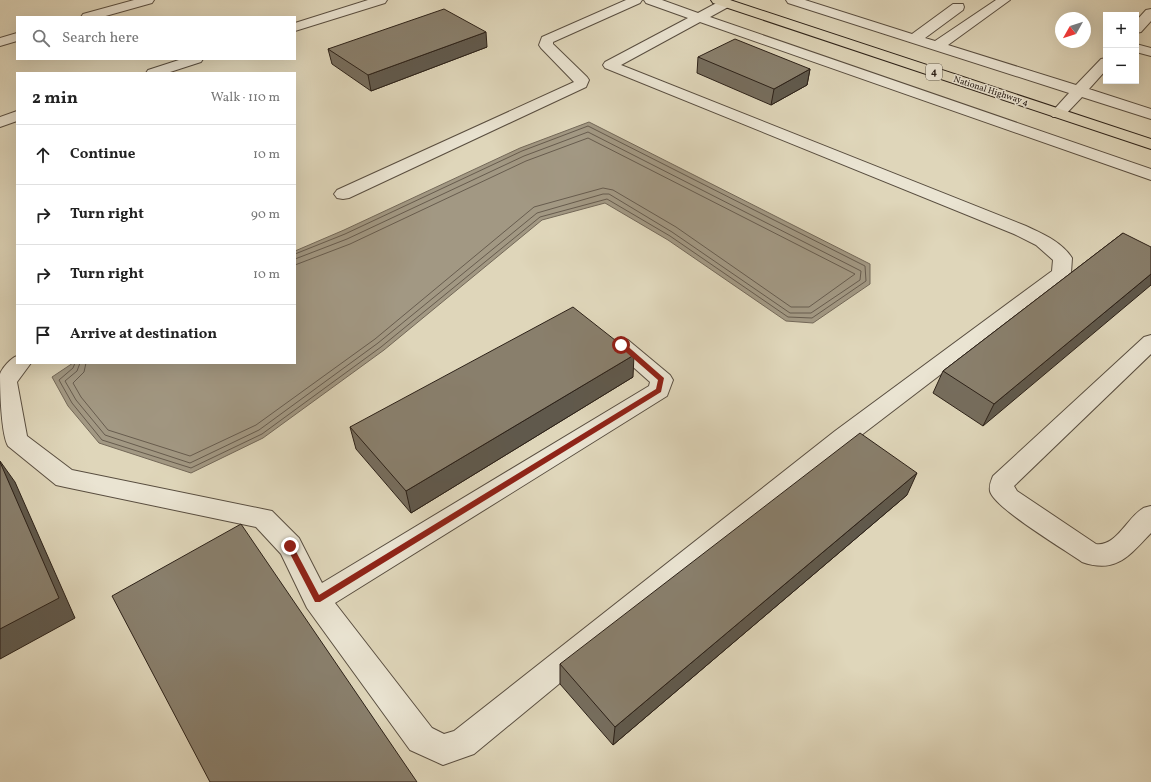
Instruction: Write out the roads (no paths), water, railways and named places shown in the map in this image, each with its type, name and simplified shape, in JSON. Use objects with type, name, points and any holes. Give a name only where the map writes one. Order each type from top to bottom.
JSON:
[{"type":"highway","name":"National Highway 4","points":[[722,1],[1151,144]]},
{"type":"street","points":[[92,16],[148,0]]},
{"type":"street","points":[[296,27],[380,0]]},
{"type":"street","points":[[343,194],[580,84],[582,80],[546,45],[547,40],[636,0]]},
{"type":"street","points":[[650,0],[1151,174]]},
{"type":"street","points":[[792,0],[1151,114]]},
{"type":"street","points":[[937,46],[1004,0]]},
{"type":"street","points":[[19,364],[6,381],[8,444],[64,478],[263,518],[290,546],[317,600],[422,739],[444,750],[463,743],[843,437],[1060,273],[1063,258],[1043,241],[1020,230],[610,65],[699,17],[722,1]]},
{"type":"street","points":[[914,39],[958,7]]},
{"type":"street","points":[[1139,26],[1151,13]]},
{"type":"street","points":[[0,42],[16,37]]},
{"type":"street","points":[[1139,49],[1151,52]]},
{"type":"street","points":[[156,72],[193,60]]},
{"type":"street","points":[[1058,114],[1103,65]]},
{"type":"street","points":[[0,122],[16,116]]},
{"type":"street","points":[[1151,342],[1002,483],[1002,491],[1008,498],[1091,554],[1105,556],[1121,548],[1151,516]]},
{"type":"street","points":[[317,600],[659,390],[662,380],[621,345]]},
{"type":"water","points":[[589,122],[870,264],[870,284],[813,323],[786,321],[668,240],[605,203],[542,220],[384,350],[263,438],[191,473],[99,443],[68,406],[52,377],[72,364],[296,364],[296,251],[344,230],[520,148]]}]
